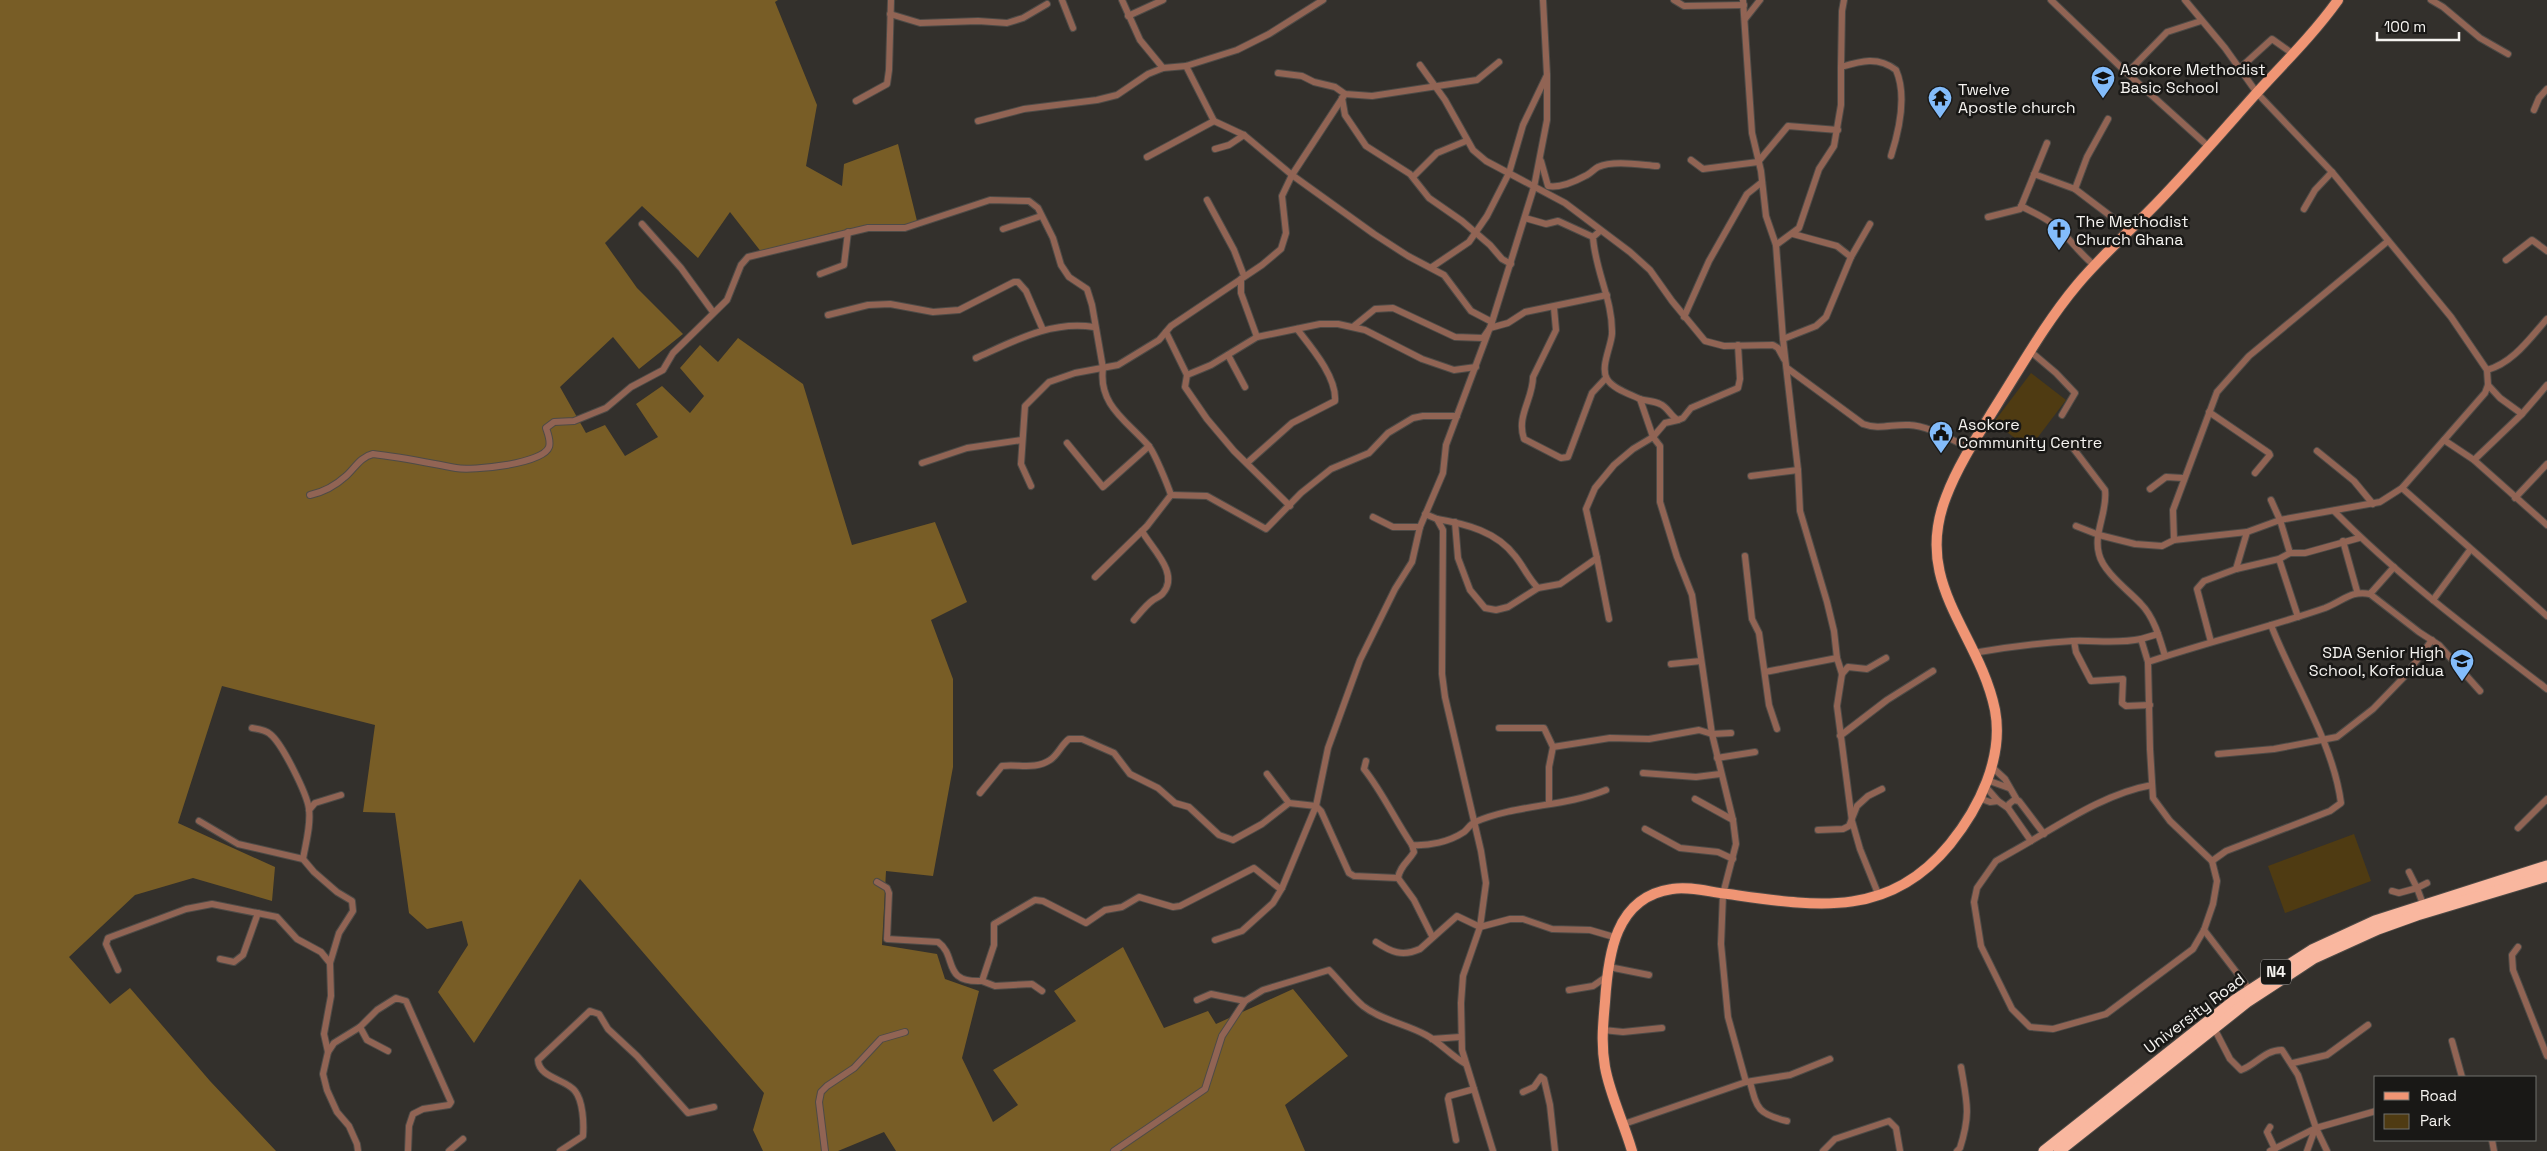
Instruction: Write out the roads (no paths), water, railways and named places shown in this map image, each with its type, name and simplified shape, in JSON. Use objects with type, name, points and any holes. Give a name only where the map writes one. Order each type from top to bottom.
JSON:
[{"type":"highway","name":"University Road","points":[[2059,1151],[2250,990],[2312,950],[2375,921],[2423,904],[2547,866]]},
{"type":"highway","name":"University Road","points":[[2044,1151],[2183,1046],[2214,1028],[2285,976],[2341,946],[2417,915],[2547,876]]},
{"type":"main road","points":[[1632,1151],[1606,1072],[1603,1030],[1606,977],[1614,937],[1636,904],[1648,896],[1676,888],[1825,905],[1856,902],[1879,896],[1916,876],[1936,861],[1969,818],[1979,798],[1992,767],[1996,732],[1995,712],[1990,692],[1943,588],[1935,556],[1935,545],[1945,499],[1970,448],[2060,305],[2094,265],[2209,147],[2293,54],[2338,0]]},
{"type":"street","points":[[856,101],[886,84],[889,70],[891,0]]},
{"type":"street","points":[[1062,0],[1073,28]]},
{"type":"street","points":[[1122,0],[1140,40],[1163,68]]},
{"type":"street","points":[[1128,16],[1163,0]]},
{"type":"street","points":[[978,121],[1024,109],[1117,95],[1148,74],[1163,68],[1186,66],[1237,50],[1269,34],[1323,0]]},
{"type":"street","points":[[1216,940],[1242,931],[1274,903],[1282,888],[1316,806],[1328,748],[1350,684],[1395,589],[1412,562],[1420,527],[1443,473],[1446,445],[1491,325],[1534,187],[1548,120],[1543,0]]},
{"type":"street","points":[[1674,0],[1684,6],[1743,2],[1752,133],[1762,182],[1766,216],[1776,245],[1783,338],[1798,470],[1800,512],[1827,602],[1834,630],[1837,658],[1842,674],[1837,706],[1852,821],[1860,849],[1879,896]]},
{"type":"street","points":[[1745,19],[1760,0]]},
{"type":"street","points":[[1776,245],[1793,234],[1804,220],[1819,169],[1834,146],[1838,130],[1844,0]]},
{"type":"street","points":[[2051,0],[2127,74],[2209,147]]},
{"type":"street","points":[[2076,526],[2099,535],[2149,546],[2162,546],[2174,540],[2247,532],[2280,520],[2373,504],[2402,488],[2485,393],[2488,386],[2487,370],[2451,317],[2332,172],[2257,93],[2185,0]]},
{"type":"street","points":[[2431,0],[2443,6],[2480,38],[2508,54]]},
{"type":"street","points":[[890,14],[920,23],[978,21],[1007,23],[1023,18],[1047,4]]},
{"type":"street","points":[[2127,74],[2167,32],[2200,21]]},
{"type":"street","points":[[2239,69],[2272,39],[2293,54]]},
{"type":"street","points":[[1841,67],[1861,62],[1879,61],[1896,70],[1900,87],[1899,119],[1891,156]]},
{"type":"street","points":[[1344,96],[1372,96],[1477,80],[1498,62]]},
{"type":"street","points":[[1186,66],[1214,121],[1244,135],[1292,175],[1374,234],[1408,256],[1432,267],[1452,283],[1471,310],[1491,325],[1508,323],[1525,312],[1554,308],[1607,295]]},
{"type":"street","points":[[1420,66],[1435,86],[1466,141],[1486,161],[1565,203],[1650,270],[1705,341],[1724,346],[1773,346],[1782,353],[1787,368],[1863,424],[1874,428],[1908,425],[1922,427],[1970,448]]},
{"type":"street","points":[[1278,72],[1302,76],[1314,82],[1335,87],[1344,96],[1345,115],[1366,146],[1412,177],[1429,198],[1476,233],[1502,259],[1511,264]]},
{"type":"street","points":[[1432,267],[1466,244],[1476,233],[1500,195],[1509,173],[1523,125],[1547,75]]},
{"type":"street","points":[[2534,110],[2539,98],[2547,90]]},
{"type":"street","points":[[1030,486],[1021,464],[1025,406],[1049,382],[1075,373],[1118,365],[1159,340],[1171,326],[1262,266],[1281,249],[1286,232],[1282,196],[1292,175],[1344,96]]},
{"type":"street","points":[[2075,189],[2087,157],[2108,119]]},
{"type":"street","points":[[1147,157],[1214,121]]},
{"type":"street","points":[[1691,160],[1703,169],[1758,162],[1788,126],[1838,130]]},
{"type":"street","points":[[1216,149],[1229,145],[1244,135]]},
{"type":"street","points":[[1412,177],[1437,153],[1466,141]]},
{"type":"street","points":[[1988,217],[2016,211],[2021,206],[2047,143]]},
{"type":"street","points":[[1540,158],[1548,186],[1565,185],[1585,176],[1598,167],[1622,163],[1657,166]]},
{"type":"street","points":[[2304,209],[2315,190],[2332,172]]},
{"type":"street","points":[[2034,174],[2075,189],[2130,230]]},
{"type":"street","points":[[1684,316],[1709,261],[1747,194],[1762,182]]},
{"type":"street","points":[[310,496],[332,488],[363,457],[373,454],[430,462],[456,468],[488,467],[538,458],[549,449],[550,444],[546,428],[548,425],[554,422],[574,421],[606,408],[631,387],[663,370],[673,353],[727,300],[741,265],[748,257],[868,228],[904,228],[990,200],[1029,201],[1038,208],[1053,238],[1061,265],[1069,277],[1087,289],[1092,305],[1094,327],[1103,368],[1101,378],[1104,392],[1114,412],[1150,446],[1171,495]]},
{"type":"street","points":[[1207,200],[1234,250],[1243,278],[1241,293],[1256,337]]},
{"type":"street","points":[[2021,206],[2045,218],[2058,228],[2080,255],[2094,265]]},
{"type":"street","points":[[1003,229],[1042,216]]},
{"type":"street","points":[[1525,218],[1546,224],[1558,222],[1592,237]]},
{"type":"street","points":[[642,224],[681,268],[713,312]]},
{"type":"street","points":[[1783,338],[1822,323],[1851,257],[1870,224]]},
{"type":"street","points":[[1592,237],[1600,231]]},
{"type":"street","points":[[820,274],[844,265],[848,232]]},
{"type":"street","points":[[1793,234],[1837,246],[1851,257]]},
{"type":"street","points":[[1592,237],[1598,270],[1611,308],[1612,336],[1605,366],[1606,378],[1612,384],[1640,399],[1659,403],[1666,408],[1671,416],[1678,420]]},
{"type":"street","points":[[2506,260],[2532,240],[2547,251]]},
{"type":"street","points":[[2174,540],[2173,510],[2183,478],[2216,392],[2249,356],[2388,241]]},
{"type":"street","points":[[828,315],[868,305],[890,304],[933,312],[959,310],[1014,282],[1018,282],[1026,291],[1042,330]]},
{"type":"street","points":[[1354,326],[1375,309],[1393,308],[1455,336],[1483,338],[1491,325]]},
{"type":"street","points":[[1554,308],[1556,330],[1533,377],[1533,384],[1521,419],[1524,439],[1561,458],[1568,457],[1592,393],[1606,378]]},
{"type":"street","points":[[2487,370],[2498,368],[2515,354],[2547,319]]},
{"type":"street","points":[[976,358],[1042,330],[1077,324],[1094,327]]},
{"type":"street","points":[[1187,376],[1228,355],[1256,337],[1320,324],[1354,326],[1422,359],[1454,370],[1476,367]]},
{"type":"street","points":[[1247,463],[1292,423],[1334,401],[1335,396],[1324,364],[1297,328]]},
{"type":"street","points":[[1166,332],[1187,376],[1185,387],[1207,419],[1290,506]]},
{"type":"street","points":[[1609,619],[1586,510],[1595,488],[1614,465],[1633,449],[1653,437],[1664,423],[1683,418],[1691,408],[1738,388],[1740,379],[1738,346]]},
{"type":"street","points":[[2030,352],[2056,373],[2075,392],[2062,415]]},
{"type":"street","points":[[1228,355],[1245,387]]},
{"type":"street","points":[[2474,460],[2522,414],[2547,385]]},
{"type":"street","points":[[2488,386],[2500,398],[2522,414]]},
{"type":"street","points":[[1640,399],[1653,437],[1660,446],[1662,511],[1676,557],[1692,595],[1712,734],[1720,774],[1733,820],[1736,844],[1723,894],[1721,944],[1728,1017],[1758,1110],[1768,1117],[1787,1122]]},
{"type":"street","points":[[2209,412],[2267,452],[2270,456],[2255,473]]},
{"type":"street","points":[[1171,495],[1207,496],[1262,529],[1266,529],[1301,493],[1331,469],[1369,453],[1388,433],[1413,418],[1457,416]]},
{"type":"street","points":[[922,462],[967,448],[1022,440]]},
{"type":"street","points":[[2444,440],[2474,460],[2547,525]]},
{"type":"street","points":[[1067,442],[1103,487],[1150,446]]},
{"type":"street","points":[[2073,448],[2105,490],[2106,497],[2096,543],[2101,560],[2133,597],[2142,604],[2158,634],[2165,656]]},
{"type":"street","points":[[2317,451],[2354,481],[2373,504]]},
{"type":"street","points":[[2515,498],[2547,464]]},
{"type":"street","points":[[1751,476],[1798,470]]},
{"type":"street","points":[[2150,488],[2166,477],[2183,478]]},
{"type":"street","points":[[2402,488],[2547,616]]},
{"type":"street","points":[[1095,577],[1142,531],[1171,495]]},
{"type":"street","points":[[2271,500],[2280,520],[2290,553]]},
{"type":"street","points":[[2334,512],[2360,538],[2433,600],[2546,687]]},
{"type":"street","points":[[1425,514],[1493,535],[1504,543],[1517,558],[1526,576],[1538,588]]},
{"type":"street","points":[[1373,517],[1393,527],[1420,527]]},
{"type":"street","points":[[1437,519],[1443,530],[1444,544],[1442,674],[1445,697],[1486,883],[1480,926],[1463,976],[1460,1036],[1466,1064],[1493,1151]]},
{"type":"street","points":[[1455,522],[1458,558],[1462,571],[1470,590],[1485,608],[1496,610],[1508,607],[1538,588],[1560,584],[1597,558]]},
{"type":"street","points":[[1134,620],[1152,601],[1163,593],[1169,577],[1167,568],[1149,546],[1142,531]]},
{"type":"street","points":[[2236,569],[2247,532]]},
{"type":"street","points":[[2211,642],[2196,590],[2204,581],[2236,569],[2279,559],[2290,553],[2305,553],[2343,541],[2360,538]]},
{"type":"street","points":[[2343,541],[2357,591]]},
{"type":"street","points":[[2433,600],[2470,550]]},
{"type":"street","points":[[1745,556],[1752,619],[1759,633],[1769,705],[1777,728]]},
{"type":"street","points":[[2279,559],[2298,617]]},
{"type":"street","points":[[2370,594],[2394,566]]},
{"type":"street","points":[[2148,662],[2298,617],[2334,604],[2357,591],[2370,594],[2432,640],[2480,691]]},
{"type":"street","points":[[2212,861],[2226,851],[2330,811],[2340,803],[2334,771],[2322,739],[2270,625]]},
{"type":"street","points":[[1973,653],[2006,647],[2074,641],[2121,643],[2158,634]]},
{"type":"street","points":[[2141,639],[2148,662],[2153,798],[2158,808],[2201,853],[2212,861],[2217,881],[2213,904],[2204,930],[2193,949],[2106,1014],[2053,1029],[2030,1027],[2012,1009],[1982,946],[1974,902],[1977,888],[1996,861],[2094,805],[2117,795],[2152,785]]},
{"type":"street","points":[[2218,754],[2274,749],[2337,737],[2346,732],[2373,709],[2405,676],[2432,640]]},
{"type":"street","points":[[2074,641],[2076,652],[2091,681],[2123,679],[2122,703],[2126,706],[2150,705]]},
{"type":"street","points":[[1765,672],[1837,658]]},
{"type":"street","points":[[1842,674],[1848,667],[1867,669],[1886,658]]},
{"type":"street","points":[[1671,664],[1701,662]]},
{"type":"street","points":[[1840,736],[1887,700],[1933,670]]},
{"type":"street","points":[[252,728],[269,732],[278,742],[296,777],[303,785],[310,823],[303,859]]},
{"type":"street","points":[[1499,728],[1544,728],[1554,747],[1549,767],[1549,803]]},
{"type":"street","points":[[1554,747],[1610,738],[1649,739],[1699,730],[1712,734],[1731,733]]},
{"type":"street","points":[[980,793],[1002,766],[1030,767],[1040,765],[1050,760],[1069,739],[1082,739],[1114,753],[1130,774],[1158,788],[1175,803],[1189,807],[1220,835],[1233,840],[1262,824],[1289,803],[1316,806],[1321,811],[1349,872],[1354,876],[1398,878]]},
{"type":"street","points":[[1717,758],[1755,752]]},
{"type":"street","points":[[1366,761],[1364,769],[1378,787],[1396,821],[1412,845],[1414,852],[1409,861],[1402,865],[1398,878]]},
{"type":"street","points":[[1992,767],[2005,779],[2017,800],[2044,834]]},
{"type":"street","points":[[1643,773],[1696,777],[1720,774]]},
{"type":"street","points":[[1267,774],[1289,803]]},
{"type":"street","points":[[1986,782],[2009,788]]},
{"type":"street","points":[[1986,782],[1998,801],[2008,808],[2031,841]]},
{"type":"street","points":[[1998,801],[2002,792],[2009,788]]},
{"type":"street","points":[[1818,830],[1843,829],[1852,821],[1857,806],[1868,796],[1882,789]]},
{"type":"street","points":[[1412,845],[1436,844],[1463,833],[1473,822],[1549,803],[1569,802],[1606,790]]},
{"type":"street","points":[[309,810],[315,803],[341,795]]},
{"type":"street","points":[[1979,798],[1990,802],[1998,801]]},
{"type":"street","points":[[2518,828],[2547,799]]},
{"type":"street","points":[[1695,800],[1733,820]]},
{"type":"street","points":[[2008,808],[2009,804],[2017,800]]},
{"type":"street","points":[[199,822],[238,844],[303,859],[314,872],[337,892],[352,901],[354,907],[337,937],[330,963],[331,996],[324,1034],[328,1052]]},
{"type":"street","points":[[1645,829],[1680,848],[1718,852],[1733,859]]},
{"type":"street","points":[[982,981],[994,945],[994,924],[1035,900],[1086,923],[1105,910],[1122,908],[1139,897],[1173,907],[1180,906],[1254,868],[1279,888],[1282,888]]},
{"type":"street","points":[[2409,872],[2423,904]]},
{"type":"street","points":[[1398,878],[1414,900],[1432,936]]},
{"type":"street","points":[[877,882],[887,888],[889,893],[887,939],[938,942],[945,950],[951,968],[956,975],[972,982],[982,981],[995,986],[1032,984],[1042,991]]},
{"type":"street","points":[[2392,890],[2399,893],[2427,883]]},
{"type":"street","points":[[118,970],[106,944],[108,938],[197,905],[236,907],[276,917],[298,939],[321,952],[330,963]]},
{"type":"street","points":[[220,959],[234,962],[243,955],[258,913]]},
{"type":"street","points":[[1376,942],[1390,951],[1407,954],[1420,949],[1432,936],[1457,916],[1480,926],[1510,919],[1523,919],[1552,929],[1590,930],[1614,937]]},
{"type":"street","points":[[2204,930],[2250,990]]},
{"type":"street","points":[[2518,948],[2512,956],[2512,970],[2547,1056]]},
{"type":"street","points":[[1609,967],[1649,975]]},
{"type":"street","points":[[1114,1151],[1205,1089],[1222,1036],[1245,1001],[1263,990],[1329,970],[1364,1006],[1432,1039],[1466,1064]]},
{"type":"street","points":[[1569,990],[1593,986],[1606,977]]},
{"type":"street","points":[[1197,1000],[1211,994],[1245,1001]]},
{"type":"street","points":[[358,1151],[349,1126],[337,1112],[327,1090],[323,1074],[328,1052],[334,1043],[360,1027],[384,1004],[396,998],[403,998],[425,1041],[435,1070],[451,1098],[449,1105],[422,1109],[413,1114],[409,1126],[408,1151]]},
{"type":"street","points":[[560,1151],[583,1136],[580,1099],[570,1086],[544,1072],[538,1064],[538,1060],[590,1011],[599,1014],[612,1034],[637,1056],[688,1113],[714,1107]]},
{"type":"street","points":[[2293,1063],[2327,1055],[2368,1025]]},
{"type":"street","points":[[360,1027],[367,1040],[388,1051]]},
{"type":"street","points":[[1603,1030],[1623,1032],[1662,1028]]},
{"type":"street","points":[[2214,1028],[2230,1060],[2241,1070],[2274,1050],[2282,1050],[2293,1063],[2316,1128],[2327,1151]]},
{"type":"street","points":[[825,1151],[819,1102],[821,1092],[854,1068],[881,1039],[905,1032]]},
{"type":"street","points":[[1432,1039],[1460,1036]]},
{"type":"street","points":[[2452,1041],[2462,1076]]},
{"type":"street","points":[[1624,1124],[1748,1082],[1790,1075],[1830,1059]]},
{"type":"street","points":[[1957,1151],[1960,1148],[1968,1122],[1968,1107],[1961,1067]]},
{"type":"street","points":[[1522,1092],[1534,1087],[1541,1077],[1544,1079],[1550,1105],[1555,1151]]},
{"type":"street","points":[[1456,1140],[1448,1099],[1450,1096],[1474,1089]]},
{"type":"street","points":[[2270,1127],[2267,1132],[2272,1150],[2316,1128],[2374,1112]]},
{"type":"street","points":[[1823,1151],[1835,1139],[1889,1121],[1896,1128],[1900,1151]]},
{"type":"street","points":[[2307,1151],[2316,1128]]},
{"type":"street","points":[[449,1151],[463,1139]]},
{"type":"place","name":"Asokore Methodist Basic School","points":[[2103,99]]},
{"type":"place","name":"Twelve Apostle church","points":[[1940,119]]},
{"type":"place","name":"The Methodist Church Ghana","points":[[2059,251]]},
{"type":"place","name":"Asokore Community Centre","points":[[1941,454]]},
{"type":"place","name":"SDA Senior High School, Koforidua","points":[[2462,682]]}]
